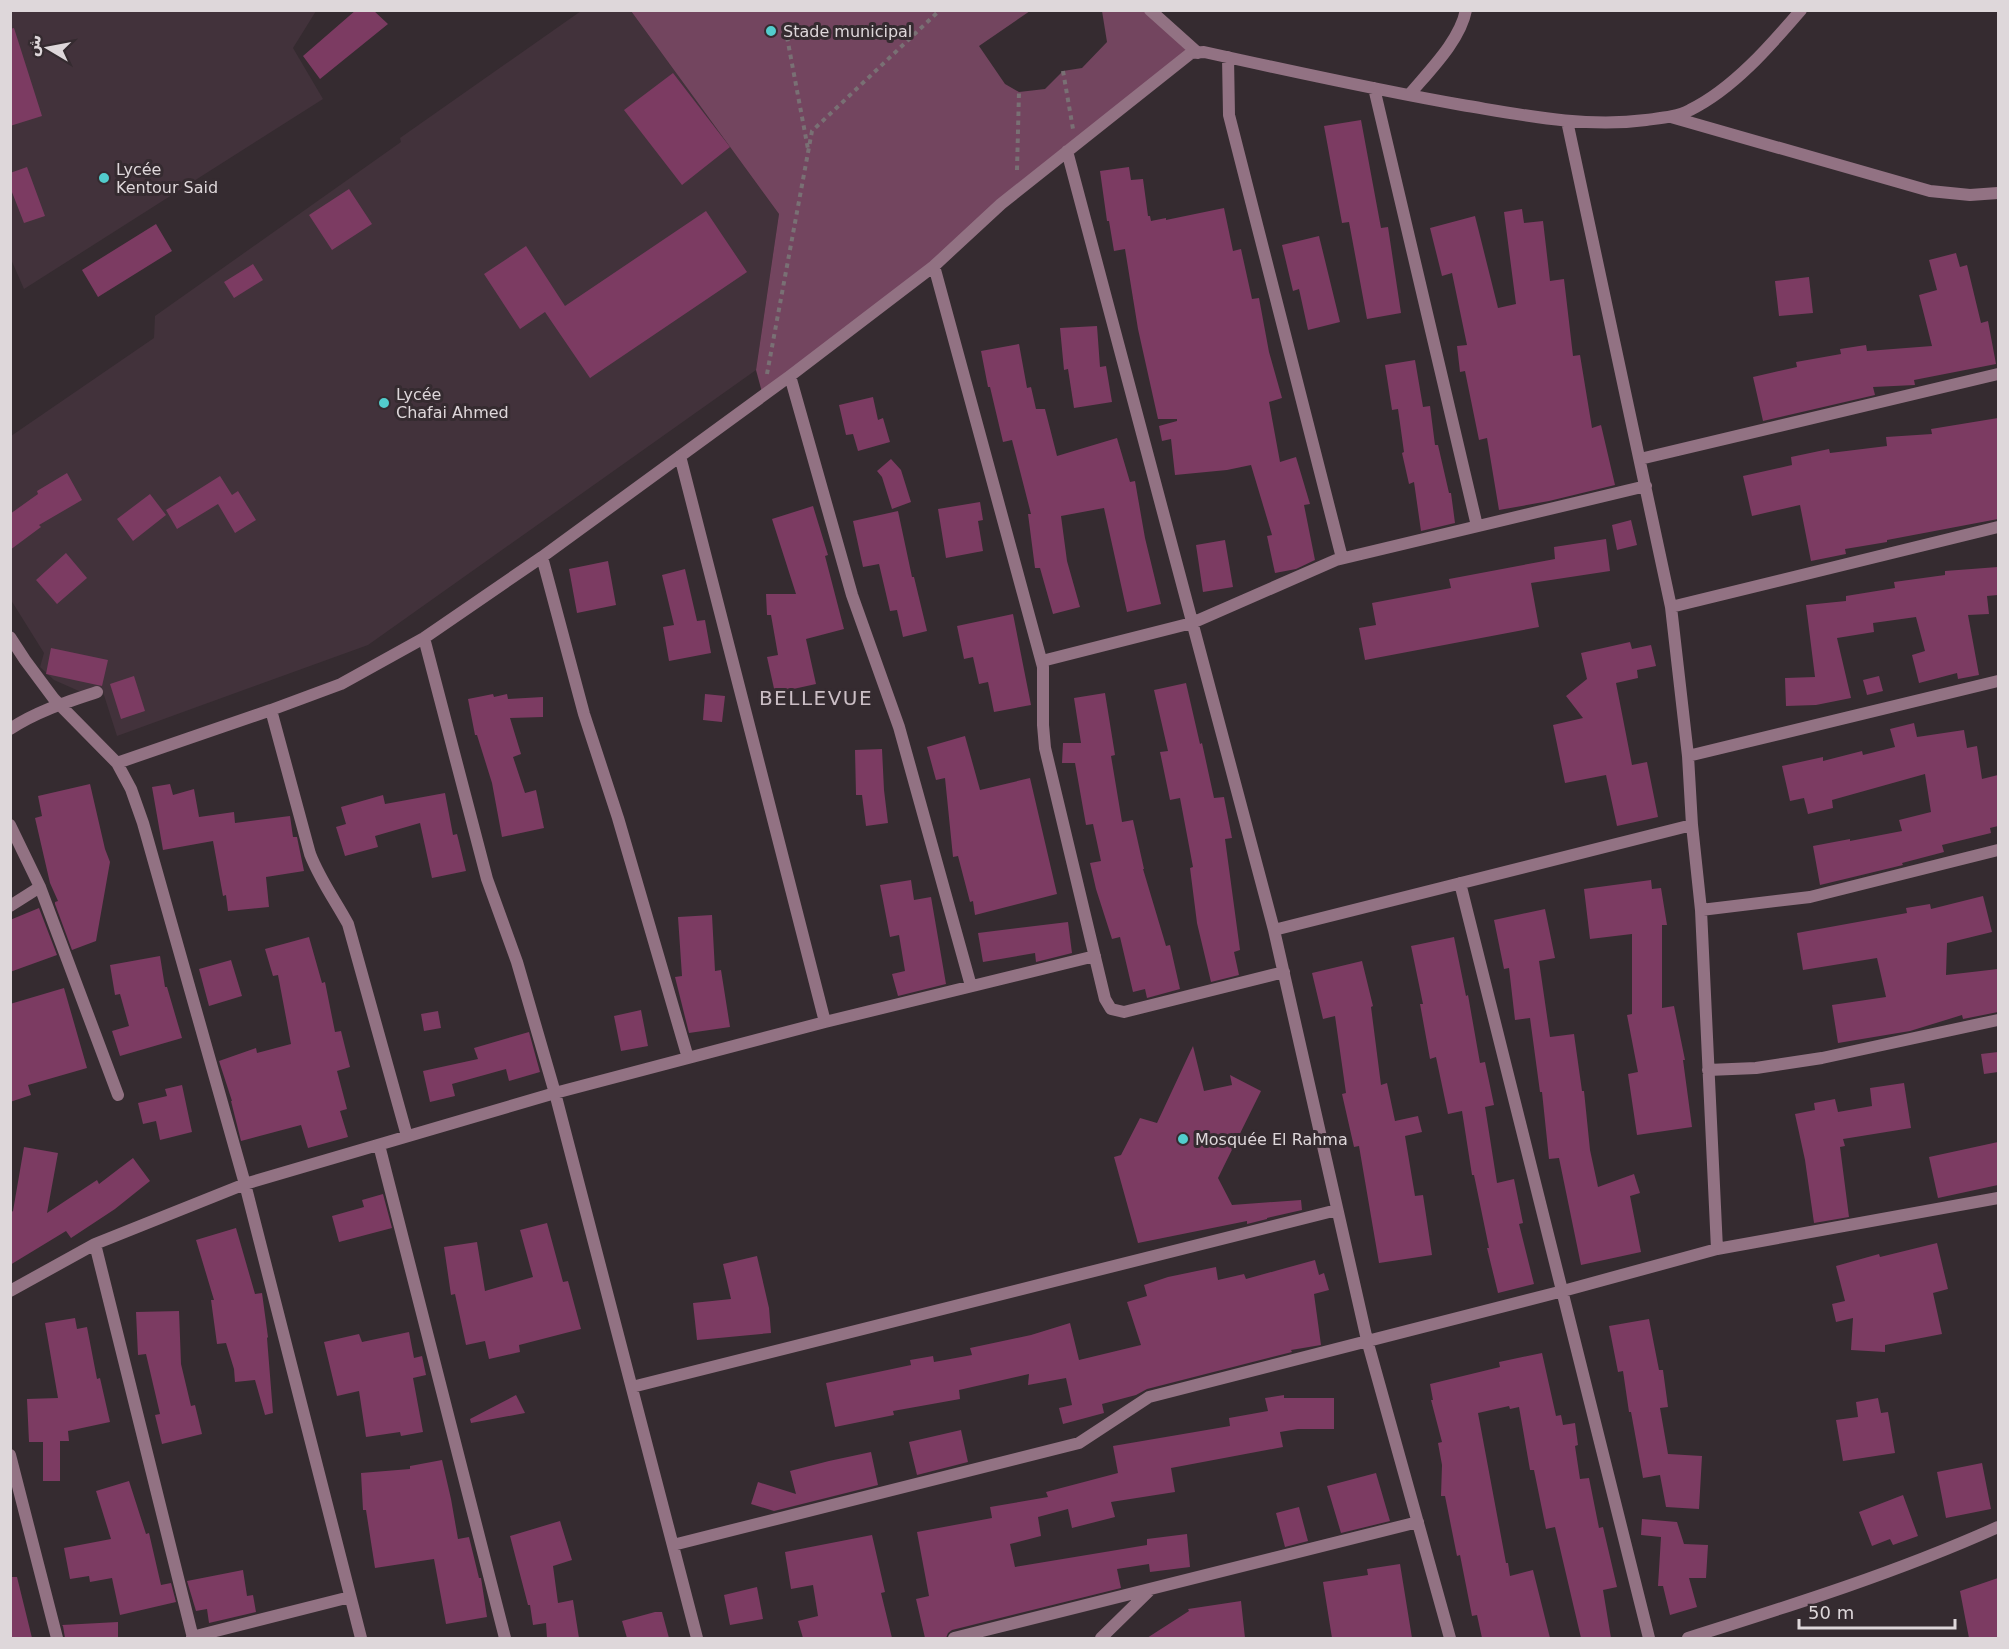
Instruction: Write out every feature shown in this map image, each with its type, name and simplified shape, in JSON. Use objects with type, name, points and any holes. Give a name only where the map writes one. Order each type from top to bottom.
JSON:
[{"type":"street","points":[[1150,10],[1198,53]]},
{"type":"street","points":[[1409,95],[1456,37],[1464,22],[1466,10]]},
{"type":"street","points":[[117,763],[271,711],[340,684],[424,638],[542,557],[790,376],[934,266],[1016,192],[1191,53],[1204,52],[1409,95],[1568,121],[1626,122],[1689,111],[1707,100],[1748,68],[1801,10]]},
{"type":"street","points":[[1228,57],[1229,115],[1342,558]]},
{"type":"street","points":[[1374,88],[1478,526]]},
{"type":"street","points":[[1670,116],[1930,191],[1970,195],[1998,193]]},
{"type":"street","points":[[1568,121],[1671,607],[1688,756],[1692,825],[1701,910],[1717,1249]]},
{"type":"street","points":[[1071,148],[1192,623],[1274,930],[1367,1340],[1450,1638]]},
{"type":"street","points":[[934,266],[1042,661],[1045,748],[1105,999],[1111,1009],[1124,1012],[1284,972]]},
{"type":"street","points":[[1640,459],[1998,374]]},
{"type":"street","points":[[790,376],[852,595],[899,727],[971,986]]},
{"type":"street","points":[[680,456],[825,1022]]},
{"type":"street","points":[[1042,661],[1192,623],[1342,558],[1646,486]]},
{"type":"street","points":[[1671,607],[1998,527]]},
{"type":"street","points":[[542,557],[584,714],[618,818],[688,1058]]},
{"type":"street","points":[[10,637],[60,704],[117,763],[131,789],[245,1184],[361,1638]]},
{"type":"street","points":[[424,638],[487,879],[517,962],[555,1093],[697,1638]]},
{"type":"street","points":[[1688,756],[1998,681]]},
{"type":"street","points":[[10,729],[60,704],[97,692]]},
{"type":"street","points":[[271,711],[310,854],[319,876],[348,924],[407,1136]]},
{"type":"street","points":[[10,825],[40,887],[118,1095]]},
{"type":"street","points":[[1274,930],[1692,825]]},
{"type":"street","points":[[1701,910],[1810,897],[1998,850]]},
{"type":"street","points":[[1460,883],[1649,1638]]},
{"type":"street","points":[[10,906],[40,887]]},
{"type":"street","points":[[10,1291],[95,1244],[245,1184],[555,1093],[825,1022],[1095,956]]},
{"type":"street","points":[[1708,1070],[1756,1068],[1822,1058],[1998,1020]]},
{"type":"street","points":[[379,1145],[505,1638]]},
{"type":"street","points":[[673,1545],[1079,1443],[1149,1397],[1563,1291],[1717,1249],[1998,1198]]},
{"type":"street","points":[[632,1387],[1337,1210]]},
{"type":"street","points":[[95,1244],[192,1637],[350,1597]]},
{"type":"street","points":[[10,1455],[57,1638]]},
{"type":"street","points":[[954,1638],[1418,1522]]},
{"type":"street","points":[[1688,1638],[1828,1594],[1960,1544],[1998,1527]]},
{"type":"street","points":[[1101,1638],[1150,1589]]},
{"type":"path","points":[[763,396],[812,132],[940,10]]},
{"type":"path","points":[[787,37],[808,153]]},
{"type":"path","points":[[1063,71],[1071,148]]},
{"type":"path","points":[[1016,192],[1018,92]]},
{"type":"shaded area","name":"Lycée Kentour Said","points":[[10,11],[316,11],[293,48],[323,99],[24,289],[10,257]]},
{"type":"shaded area","name":"Lycée Chafai Ahmed","points":[[581,11],[631,11],[779,214],[756,370],[368,645],[117,736],[103,692],[79,691],[54,680],[40,667],[44,653],[11,600],[11,436],[154,338],[155,316],[401,142],[400,138]]},
{"type":"shaded area","points":[[631,11],[1030,11],[979,46],[1005,84],[1019,92],[1045,89],[1063,71],[1082,68],[1107,42],[1102,11],[1149,11],[1191,53],[934,266],[763,396],[756,370],[779,214]]},
{"type":"building","points":[[356,10],[373,10],[388,24],[320,79],[303,56]]},
{"type":"building","points":[[14,28],[42,116],[10,126],[10,29]]},
{"type":"building","points":[[673,73],[730,147],[682,185],[624,110]]},
{"type":"building","points":[[1361,120],[1381,228],[1388,227],[1401,313],[1367,319],[1349,222],[1342,223],[1324,126]]},
{"type":"building","points":[[27,167],[45,216],[24,223],[10,187],[10,173]]},
{"type":"building","points":[[1129,167],[1131,180],[1143,179],[1148,216],[1151,221],[1224,208],[1233,251],[1241,249],[1252,299],[1259,298],[1269,352],[1282,398],[1269,402],[1280,462],[1296,457],[1310,504],[1304,505],[1315,560],[1296,569],[1275,573],[1267,536],[1272,535],[1251,465],[1227,470],[1175,475],[1171,439],[1162,441],[1159,426],[1177,421],[1177,419],[1158,419],[1138,329],[1125,249],[1114,251],[1109,221],[1107,221],[1100,171]]},
{"type":"building","points":[[349,189],[372,224],[332,250],[309,215]]},
{"type":"building","points":[[1522,209],[1524,223],[1543,221],[1550,281],[1564,279],[1573,356],[1580,355],[1592,428],[1601,425],[1615,485],[1499,510],[1487,438],[1479,440],[1465,371],[1460,372],[1457,346],[1467,345],[1452,273],[1442,276],[1430,228],[1475,216],[1498,308],[1516,304],[1504,212]]},
{"type":"building","points":[[706,211],[747,272],[590,378],[545,312],[520,329],[484,274],[526,246],[565,306]]},
{"type":"building","points":[[156,224],[172,251],[98,297],[82,270]]},
{"type":"building","points":[[1319,236],[1340,322],[1308,330],[1299,289],[1293,291],[1282,245]]},
{"type":"building","points":[[1956,253],[1960,267],[1967,265],[1981,323],[1988,321],[1996,364],[1914,380],[1915,385],[1873,387],[1875,395],[1763,421],[1753,377],[1797,367],[1796,362],[1841,354],[1840,349],[1866,345],[1867,351],[1932,346],[1919,295],[1937,290],[1929,260]]},
{"type":"building","points":[[253,264],[263,280],[234,298],[224,282]]},
{"type":"building","points":[[1809,277],[1813,313],[1779,316],[1775,281]]},
{"type":"building","points":[[1097,326],[1100,367],[1106,366],[1112,402],[1074,408],[1068,369],[1064,370],[1060,328]]},
{"type":"building","points":[[1019,344],[1027,388],[1031,387],[1036,409],[1045,409],[1057,456],[1117,438],[1130,482],[1135,481],[1145,538],[1161,604],[1127,612],[1104,508],[1061,516],[1067,561],[1080,607],[1053,614],[1040,568],[1035,568],[1028,514],[1031,514],[1012,440],[1003,442],[981,351]]},
{"type":"building","points":[[1415,360],[1423,407],[1430,406],[1435,445],[1438,445],[1449,493],[1451,493],[1455,523],[1421,531],[1414,482],[1409,484],[1402,453],[1404,452],[1398,409],[1392,410],[1385,365]]},
{"type":"building","points":[[873,397],[878,420],[883,418],[890,442],[858,451],[853,434],[846,435],[839,405]]},
{"type":"building","points":[[1998,418],[1998,519],[1845,549],[1846,554],[1811,561],[1800,505],[1752,516],[1743,476],[1792,465],[1791,457],[1829,449],[1830,453],[1887,446],[1886,437],[1932,434],[1931,429]]},
{"type":"building","points":[[891,459],[901,470],[911,502],[892,509],[882,477],[877,471]]},
{"type":"building","points":[[67,473],[82,500],[39,525],[41,527],[10,550],[10,514],[38,494],[37,491]]},
{"type":"building","points":[[220,476],[232,495],[238,491],[256,520],[235,533],[218,504],[177,529],[166,510]]},
{"type":"building","points":[[150,494],[166,515],[133,541],[117,519]]},
{"type":"building","points":[[980,502],[983,520],[978,521],[983,551],[946,558],[938,509]]},
{"type":"building","points":[[813,506],[828,555],[825,556],[844,629],[806,639],[816,684],[775,693],[767,657],[778,655],[771,615],[767,615],[766,594],[796,594],[772,519]]},
{"type":"building","points":[[898,511],[912,577],[914,577],[927,631],[903,637],[897,610],[890,611],[879,564],[863,567],[853,521]]},
{"type":"building","points":[[1631,520],[1637,545],[1617,550],[1612,525]]},
{"type":"building","points":[[1606,539],[1610,571],[1531,583],[1539,627],[1365,660],[1359,628],[1376,625],[1372,603],[1451,588],[1449,579],[1555,559],[1554,547]]},
{"type":"building","points":[[1225,540],[1233,587],[1203,592],[1196,545]]},
{"type":"building","points":[[66,553],[87,578],[57,604],[36,580]]},
{"type":"building","points":[[608,561],[616,605],[577,613],[569,569]]},
{"type":"building","points":[[1998,567],[1998,595],[1987,596],[1989,614],[1968,615],[1979,675],[1958,679],[1957,673],[1919,683],[1912,655],[1925,651],[1916,617],[1873,623],[1874,632],[1837,638],[1851,698],[1816,705],[1786,706],[1785,678],[1815,677],[1806,605],[1846,601],[1846,596],[1895,588],[1894,582],[1945,575],[1945,571]]},
{"type":"building","points":[[685,569],[697,621],[705,620],[711,653],[669,661],[663,627],[674,625],[662,575]]},
{"type":"building","points":[[1013,614],[1031,705],[994,712],[988,682],[979,684],[973,657],[964,659],[957,626]]},
{"type":"building","points":[[1630,642],[1632,649],[1651,645],[1656,666],[1637,670],[1638,678],[1616,683],[1632,765],[1647,762],[1658,817],[1617,826],[1606,775],[1565,783],[1553,725],[1583,718],[1566,696],[1587,679],[1581,653]]},
{"type":"building","points":[[51,648],[108,660],[102,686],[46,674]]},
{"type":"building","points":[[134,676],[145,711],[121,719],[110,684]]},
{"type":"building","points":[[1879,676],[1883,691],[1867,695],[1863,680]]},
{"type":"building","points":[[1186,683],[1214,798],[1224,797],[1232,838],[1225,839],[1240,950],[1234,952],[1239,975],[1211,982],[1197,923],[1190,868],[1193,867],[1180,798],[1170,800],[1160,752],[1168,751],[1154,690]]},
{"type":"building","points":[[1105,693],[1115,755],[1111,756],[1122,822],[1133,820],[1143,869],[1166,946],[1170,945],[1180,989],[1147,998],[1145,989],[1133,992],[1120,937],[1112,939],[1090,863],[1101,861],[1093,824],[1086,825],[1075,763],[1062,763],[1063,743],[1081,743],[1074,698]]},
{"type":"building","points":[[493,694],[494,697],[507,694],[508,699],[543,697],[543,717],[510,718],[521,754],[513,757],[525,793],[536,790],[544,828],[502,837],[492,783],[477,735],[475,735],[468,699]]},
{"type":"building","points":[[705,694],[725,696],[722,722],[703,720]]},
{"type":"building","points":[[1914,723],[1917,737],[1964,730],[1967,748],[1977,746],[1982,779],[1998,775],[1998,826],[1990,828],[1991,833],[1942,845],[1944,852],[1902,863],[1903,865],[1820,885],[1813,846],[1902,831],[1899,820],[1931,812],[1925,774],[1832,800],[1833,808],[1808,814],[1804,798],[1790,801],[1782,766],[1823,757],[1823,761],[1862,751],[1863,755],[1895,747],[1890,729]]},
{"type":"building","points":[[965,736],[980,790],[1030,778],[1057,894],[975,915],[973,901],[970,902],[958,856],[953,857],[945,778],[936,780],[927,747]]},
{"type":"building","points":[[882,749],[888,823],[866,826],[862,795],[856,795],[855,750]]},
{"type":"building","points":[[90,784],[110,862],[96,941],[72,950],[55,904],[58,901],[50,883],[35,818],[42,816],[38,796]]},
{"type":"building","points":[[170,784],[173,795],[194,789],[199,817],[234,812],[235,823],[290,816],[293,837],[297,837],[304,871],[266,877],[269,907],[228,911],[213,841],[163,850],[152,787]]},
{"type":"building","points":[[445,793],[453,835],[457,834],[466,871],[432,878],[420,823],[375,836],[378,847],[345,856],[336,827],[346,824],[341,807],[383,795],[385,804]]},
{"type":"building","points":[[911,880],[914,900],[931,897],[946,984],[898,996],[892,974],[905,971],[899,935],[890,937],[880,885]]},
{"type":"building","points":[[1651,880],[1652,889],[1661,888],[1667,925],[1662,925],[1662,1008],[1674,1006],[1685,1060],[1683,1060],[1692,1127],[1637,1135],[1628,1074],[1638,1072],[1627,1015],[1632,1014],[1632,934],[1590,939],[1584,889]]},
{"type":"building","points":[[1983,896],[1992,932],[1947,943],[1946,975],[1998,969],[1998,1012],[1963,1019],[1962,1015],[1910,1031],[1838,1043],[1832,1005],[1886,997],[1877,958],[1803,970],[1797,933],[1907,913],[1906,908],[1930,904],[1931,909]]},
{"type":"building","points":[[39,908],[57,955],[10,972],[10,920]]},
{"type":"building","points":[[1545,909],[1555,958],[1539,961],[1550,1037],[1574,1034],[1582,1091],[1584,1091],[1590,1150],[1598,1187],[1634,1174],[1640,1193],[1630,1196],[1641,1252],[1581,1265],[1559,1158],[1549,1159],[1542,1092],[1540,1092],[1530,1018],[1515,1020],[1509,968],[1504,969],[1494,920]]},
{"type":"building","points":[[712,915],[715,971],[721,970],[730,1027],[689,1033],[675,977],[682,976],[678,917]]},
{"type":"building","points":[[1068,922],[1072,953],[1036,962],[1035,953],[983,962],[978,933]]},
{"type":"building","points":[[309,937],[322,983],[325,982],[335,1032],[341,1031],[350,1067],[337,1071],[347,1109],[340,1111],[348,1137],[308,1148],[301,1125],[241,1141],[232,1101],[219,1061],[256,1048],[257,1053],[291,1044],[278,975],[273,976],[265,949]]},
{"type":"building","points":[[1454,937],[1466,996],[1468,995],[1480,1063],[1485,1062],[1494,1105],[1485,1107],[1497,1183],[1514,1179],[1523,1223],[1519,1224],[1534,1284],[1498,1293],[1487,1248],[1489,1248],[1474,1175],[1472,1175],[1462,1111],[1448,1114],[1436,1057],[1430,1059],[1420,1004],[1423,1004],[1411,946]]},
{"type":"building","points":[[160,956],[165,987],[167,987],[182,1038],[120,1056],[112,1031],[129,1026],[120,994],[115,995],[110,965]]},
{"type":"building","points":[[231,960],[242,996],[209,1006],[199,969]]},
{"type":"building","points":[[1362,961],[1373,1006],[1371,1007],[1381,1085],[1387,1083],[1395,1121],[1418,1116],[1422,1132],[1405,1136],[1415,1196],[1423,1195],[1432,1255],[1379,1263],[1359,1146],[1354,1147],[1342,1094],[1346,1093],[1335,1016],[1323,1019],[1312,973]]},
{"type":"building","points":[[64,988],[87,1068],[28,1085],[31,1095],[10,1102],[10,1004]]},
{"type":"building","points":[[641,1010],[648,1046],[621,1051],[614,1016]]},
{"type":"building","points":[[438,1011],[441,1028],[424,1031],[421,1014]]},
{"type":"building","points":[[529,1032],[540,1072],[509,1081],[506,1069],[452,1084],[455,1096],[430,1102],[423,1071],[478,1059],[474,1048]]},
{"type":"building","name":"Mosquée El Rahma","points":[[1193,1046],[1204,1091],[1232,1085],[1230,1075],[1261,1091],[1218,1178],[1232,1205],[1301,1200],[1302,1210],[1247,1224],[1247,1221],[1138,1243],[1114,1157],[1121,1155],[1140,1118],[1157,1123]]},
{"type":"building","points":[[1998,1052],[1998,1072],[1984,1074],[1981,1054]]},
{"type":"building","points":[[1904,1083],[1911,1128],[1843,1139],[1845,1146],[1840,1147],[1849,1217],[1814,1223],[1805,1160],[1795,1114],[1815,1110],[1814,1103],[1835,1099],[1838,1112],[1872,1106],[1870,1088]]},
{"type":"building","points":[[182,1085],[192,1132],[160,1140],[156,1121],[143,1124],[138,1103],[167,1096],[165,1089]]},
{"type":"building","points":[[1998,1142],[1998,1185],[1938,1198],[1929,1157]]},
{"type":"building","points":[[24,1147],[58,1153],[47,1213],[97,1180],[99,1184],[133,1158],[150,1181],[115,1209],[71,1238],[66,1231],[10,1265],[10,1213],[13,1211]]},
{"type":"building","points":[[383,1194],[392,1228],[339,1242],[332,1216],[364,1207],[362,1200]]},
{"type":"building","points":[[547,1223],[563,1282],[568,1281],[581,1329],[519,1345],[520,1352],[489,1359],[485,1341],[466,1345],[455,1294],[451,1295],[444,1247],[477,1242],[485,1291],[533,1277],[520,1230]]},
{"type":"building","points":[[236,1228],[255,1294],[262,1293],[268,1337],[273,1413],[265,1415],[255,1380],[235,1382],[234,1369],[226,1343],[217,1344],[211,1300],[214,1300],[196,1240]]},
{"type":"building","points":[[1937,1243],[1948,1289],[1933,1293],[1942,1334],[1885,1345],[1885,1352],[1851,1350],[1853,1318],[1836,1322],[1832,1304],[1845,1301],[1836,1266],[1879,1254],[1880,1257]]},
{"type":"building","points":[[757,1256],[769,1308],[771,1333],[697,1340],[693,1303],[731,1299],[723,1264]]},
{"type":"building","points":[[1315,1260],[1319,1275],[1324,1273],[1329,1290],[1314,1294],[1321,1345],[1291,1350],[1292,1352],[1147,1389],[1136,1395],[1102,1404],[1104,1413],[1063,1424],[1059,1408],[1072,1405],[1066,1378],[1028,1385],[1029,1374],[959,1390],[960,1399],[893,1411],[894,1415],[835,1427],[826,1383],[911,1365],[910,1360],[933,1356],[934,1362],[972,1355],[970,1348],[1031,1335],[1070,1323],[1079,1360],[1141,1345],[1127,1302],[1147,1296],[1144,1285],[1168,1277],[1216,1267],[1218,1280],[1244,1274],[1246,1279]]},
{"type":"building","points":[[179,1311],[181,1364],[191,1406],[195,1405],[202,1434],[162,1444],[155,1415],[160,1414],[146,1354],[138,1355],[136,1312]]},
{"type":"building","points":[[75,1318],[77,1329],[87,1327],[97,1379],[100,1378],[110,1422],[68,1431],[69,1441],[60,1441],[60,1481],[43,1481],[43,1442],[29,1442],[27,1399],[58,1398],[45,1323]]},
{"type":"building","points":[[1649,1319],[1659,1370],[1663,1370],[1668,1407],[1660,1408],[1668,1454],[1702,1456],[1699,1509],[1666,1507],[1660,1475],[1643,1478],[1623,1371],[1618,1372],[1609,1326]]},
{"type":"building","points":[[409,1332],[414,1358],[422,1356],[426,1375],[413,1378],[423,1432],[401,1436],[400,1432],[366,1437],[359,1391],[337,1396],[324,1342],[359,1334],[362,1342]]},
{"type":"building","points":[[1542,1353],[1556,1416],[1561,1415],[1563,1425],[1575,1423],[1578,1445],[1575,1446],[1580,1479],[1589,1478],[1599,1528],[1603,1527],[1617,1587],[1603,1590],[1611,1638],[1581,1638],[1555,1527],[1546,1529],[1534,1470],[1530,1470],[1519,1407],[1510,1409],[1509,1406],[1478,1413],[1510,1576],[1533,1570],[1550,1638],[1482,1638],[1477,1615],[1472,1616],[1445,1496],[1441,1496],[1442,1465],[1438,1443],[1442,1442],[1431,1400],[1433,1400],[1430,1384],[1500,1367],[1499,1362]]},
{"type":"building","points":[[516,1395],[525,1413],[471,1423],[470,1419]]},
{"type":"building","points":[[1284,1395],[1284,1398],[1334,1398],[1334,1429],[1298,1429],[1280,1432],[1283,1447],[1171,1468],[1175,1492],[1111,1502],[1115,1517],[1072,1528],[1068,1509],[1038,1517],[1041,1536],[1010,1544],[1015,1567],[1147,1545],[1147,1539],[1187,1534],[1190,1567],[1150,1572],[1149,1564],[1117,1569],[1121,1588],[952,1630],[946,1638],[925,1638],[916,1599],[929,1596],[917,1532],[992,1518],[990,1507],[1048,1497],[1046,1492],[1118,1473],[1113,1446],[1230,1426],[1229,1418],[1268,1411],[1265,1398]]},
{"type":"building","points":[[1878,1398],[1881,1413],[1888,1412],[1895,1453],[1843,1461],[1836,1420],[1858,1417],[1856,1402]]},
{"type":"building","points":[[961,1430],[968,1462],[917,1475],[909,1442]]},
{"type":"building","points":[[871,1452],[878,1485],[774,1511],[751,1504],[758,1482],[796,1494],[790,1471]]},
{"type":"building","points":[[442,1460],[458,1539],[469,1537],[479,1578],[481,1578],[487,1617],[446,1624],[434,1559],[375,1568],[366,1510],[363,1510],[361,1473],[410,1469],[410,1466]]},
{"type":"building","points":[[1982,1463],[1991,1509],[1946,1518],[1937,1472]]},
{"type":"building","points":[[1376,1473],[1390,1521],[1341,1533],[1327,1486]]},
{"type":"building","points":[[129,1481],[146,1534],[149,1533],[161,1585],[171,1583],[176,1602],[120,1615],[112,1578],[90,1582],[89,1576],[70,1579],[64,1548],[111,1539],[96,1491]]},
{"type":"building","points":[[1903,1495],[1918,1536],[1893,1545],[1890,1539],[1872,1546],[1859,1512]]},
{"type":"building","points":[[1299,1507],[1308,1541],[1285,1547],[1276,1513]]},
{"type":"building","points":[[1642,1519],[1677,1522],[1684,1544],[1708,1545],[1706,1578],[1689,1578],[1697,1607],[1670,1615],[1663,1586],[1658,1586],[1661,1537],[1641,1535]]},
{"type":"building","points":[[560,1521],[572,1560],[553,1566],[558,1603],[573,1600],[579,1638],[547,1638],[546,1623],[533,1625],[530,1605],[528,1605],[510,1536]]},
{"type":"building","points":[[872,1535],[885,1592],[881,1593],[892,1638],[803,1638],[798,1621],[818,1616],[813,1585],[791,1589],[785,1552]]},
{"type":"building","points":[[1400,1564],[1412,1638],[1332,1638],[1323,1582],[1368,1575],[1367,1569]]},
{"type":"building","points":[[243,1570],[247,1596],[253,1595],[256,1612],[209,1623],[207,1609],[196,1611],[187,1581]]},
{"type":"building","points":[[10,1577],[17,1577],[32,1638],[10,1638]]},
{"type":"building","points":[[1998,1578],[1998,1638],[1969,1638],[1960,1591]]},
{"type":"building","points":[[757,1587],[763,1619],[730,1625],[724,1595]]},
{"type":"building","points":[[1241,1601],[1245,1638],[1147,1638],[1189,1611],[1188,1609]]},
{"type":"building","points":[[662,1612],[669,1638],[627,1638],[622,1621]]},
{"type":"building","points":[[118,1622],[118,1638],[65,1638],[62,1625]]},
{"type":"place","name":"Stade municipal","points":[[771,31]]},
{"type":"place","name":"Lycée Kentour Said","points":[[104,178]]},
{"type":"place","name":"Lycée Chafai Ahmed","points":[[384,403]]},
{"type":"place","name":"Mosquée El Rahma","points":[[1183,1139]]},
{"type":"district","name":"BELLEVUE","points":[[816,698]]}]
